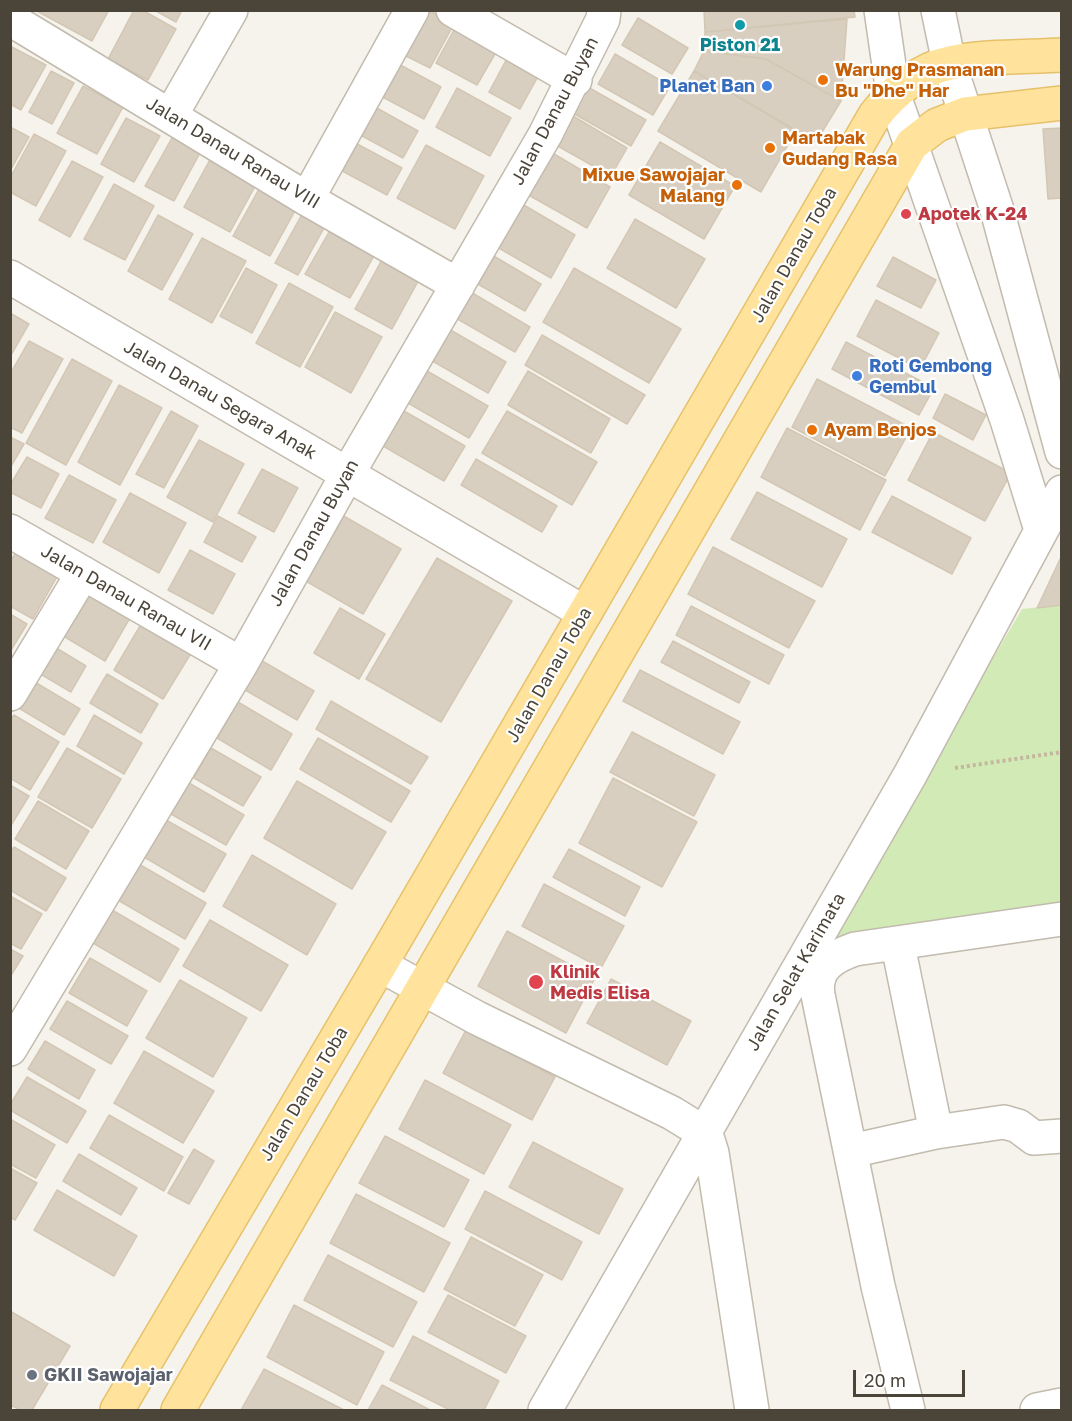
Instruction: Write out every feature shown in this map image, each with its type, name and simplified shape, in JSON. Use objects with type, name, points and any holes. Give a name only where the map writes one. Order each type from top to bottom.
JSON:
[{"type":"main road","name":"Jalan Danau Toba","points":[[117,1410],[380,965],[874,115],[892,93],[924,73],[949,63],[1062,55]]},
{"type":"main road","points":[[178,1410],[912,144],[937,125],[965,114],[1062,103]]},
{"type":"street","points":[[171,115],[231,10]]},
{"type":"street","points":[[307,199],[412,10]]},
{"type":"street","points":[[453,10],[575,80]]},
{"type":"street","name":"Jalan Danau Buyan","points":[[10,1049],[241,664],[347,475],[458,285],[575,80],[603,19],[604,10]]},
{"type":"street","points":[[881,10],[892,93],[912,144],[1007,420],[1041,530]]},
{"type":"street","points":[[938,10],[949,63],[997,210],[1057,414],[1062,452]]},
{"type":"street","name":"Jalan Danau Ranau VIII","points":[[10,20],[307,199],[458,285]]},
{"type":"street","name":"Jalan Danau Segara Anak","points":[[10,277],[585,613]]},
{"type":"street","points":[[1007,420],[1057,414]]},
{"type":"street","name":"Jalan Selat Karimata","points":[[545,1410],[706,1134],[794,974],[910,775],[1062,492]]},
{"type":"street","name":"Jalan Danau Ranau VII","points":[[10,531],[241,664]]},
{"type":"street","points":[[10,694],[83,573]]},
{"type":"street","points":[[908,1410],[878,1286],[817,988],[821,971],[826,963],[855,949],[1062,919]]},
{"type":"street","points":[[901,960],[936,1132]]},
{"type":"street","points":[[380,965],[477,1018],[672,1113],[706,1134],[712,1153],[752,1410]]},
{"type":"street","points":[[850,1151],[936,1132],[1004,1122],[1018,1126],[1034,1138],[1062,1136]]},
{"type":"street","points":[[1037,1410],[1062,1405]]},
{"type":"path","points":[[910,775],[1062,752]]},
{"type":"green space","points":[[1061,605],[1061,917],[820,952],[1022,609]]},
{"type":"building","points":[[35,10],[109,10],[92,41]]},
{"type":"building","points":[[134,10],[142,10],[176,29],[148,80],[108,59]]},
{"type":"building","points":[[154,10],[182,10],[176,22]]},
{"type":"building","points":[[428,10],[454,24],[430,68],[396,51]]},
{"type":"building","name":"Piston 21","points":[[704,10],[854,10],[855,17],[705,32]]},
{"type":"building","points":[[461,17],[503,40],[477,85],[436,63]]},
{"type":"building","points":[[638,18],[688,48],[672,74],[622,45]]},
{"type":"building","name":"Warung Prasmanan Bu \"Dhe\" Har","points":[[847,19],[841,101],[766,59],[704,51],[705,32]]},
{"type":"building","points":[[10,46],[46,65],[21,110],[10,104]]},
{"type":"building","name":"Planet Ban","points":[[704,51],[766,59],[841,101],[816,142],[694,71]]},
{"type":"building","points":[[510,53],[541,71],[520,109],[489,92]]},
{"type":"building","points":[[615,54],[670,86],[653,115],[598,84]]},
{"type":"building","points":[[393,61],[441,87],[424,119],[375,93]]},
{"type":"building","points":[[51,71],[74,83],[52,124],[29,112]]},
{"type":"building","points":[[694,71],[796,131],[761,192],[658,131]]},
{"type":"building","points":[[83,86],[123,107],[97,154],[57,133]]},
{"type":"building","points":[[586,86],[646,120],[631,146],[571,112]]},
{"type":"building","points":[[457,88],[511,118],[490,156],[436,127]]},
{"type":"building","points":[[366,102],[418,131],[403,158],[351,130]]},
{"type":"building","points":[[573,116],[627,148],[611,176],[556,145]]},
{"type":"building","points":[[126,118],[160,136],[134,182],[101,164]]},
{"type":"building","points":[[10,127],[29,137],[10,171]]},
{"type":"building","points":[[1062,128],[1062,198],[1048,199],[1043,129]]},
{"type":"building","points":[[34,134],[66,151],[36,206],[10,192],[10,178]]},
{"type":"building","points":[[173,136],[201,151],[174,201],[145,186]]},
{"type":"building","points":[[346,138],[402,168],[387,195],[331,165]]},
{"type":"building","points":[[660,142],[735,186],[704,239],[629,195]]},
{"type":"building","points":[[426,145],[484,176],[455,229],[397,198]]},
{"type":"building","points":[[549,151],[610,187],[587,228],[525,193]]},
{"type":"building","points":[[212,156],[258,181],[230,232],[184,207]]},
{"type":"building","points":[[72,161],[103,177],[70,237],[39,220]]},
{"type":"building","points":[[114,184],[154,206],[125,260],[84,239]]},
{"type":"building","points":[[259,189],[296,209],[270,256],[233,236]]},
{"type":"building","points":[[522,204],[575,235],[551,278],[497,247]]},
{"type":"building","points":[[306,207],[329,219],[298,275],[275,263]]},
{"type":"building","points":[[158,215],[193,234],[162,290],[128,271]]},
{"type":"building","points":[[635,219],[705,259],[676,308],[607,268]]},
{"type":"building","points":[[329,232],[374,256],[350,298],[305,274]]},
{"type":"building","points":[[202,238],[246,261],[212,323],[169,299]]},
{"type":"building","points":[[492,255],[541,284],[525,311],[476,283]]},
{"type":"building","points":[[384,256],[421,276],[392,329],[355,309]]},
{"type":"building","points":[[893,257],[936,280],[921,308],[877,286]]},
{"type":"building","points":[[246,268],[277,285],[252,333],[220,316]]},
{"type":"building","points":[[574,268],[681,329],[649,383],[543,322]]},
{"type":"building","points":[[289,283],[333,307],[300,367],[256,343]]},
{"type":"building","points":[[469,291],[530,327],[515,352],[454,317]]},
{"type":"building","points":[[876,300],[939,333],[920,369],[857,336]]},
{"type":"building","points":[[335,312],[382,337],[351,393],[305,367]]},
{"type":"building","points":[[10,313],[29,324],[10,357]]},
{"type":"building","points":[[447,328],[506,362],[488,393],[429,359]]},
{"type":"building","points":[[542,335],[645,395],[627,424],[525,365]]},
{"type":"building","points":[[29,341],[63,359],[22,433],[10,427],[10,374]]},
{"type":"building","points":[[846,342],[934,388],[919,415],[832,369]]},
{"type":"building","points":[[72,359],[112,381],[66,465],[26,443]]},
{"type":"building","points":[[420,367],[488,406],[469,438],[401,399]]},
{"type":"building","points":[[528,371],[610,419],[591,453],[508,405]]},
{"type":"building","points":[[817,379],[911,428],[885,476],[792,427]]},
{"type":"building","points":[[119,385],[162,408],[120,485],[78,462]]},
{"type":"building","points":[[945,394],[986,415],[973,440],[933,418]]},
{"type":"building","points":[[397,407],[465,446],[444,481],[376,442]]},
{"type":"building","points":[[171,411],[198,426],[164,488],[136,474]]},
{"type":"building","points":[[507,411],[597,462],[572,505],[482,453]]},
{"type":"building","points":[[787,428],[886,480],[860,530],[761,477]]},
{"type":"building","points":[[933,432],[1011,473],[985,521],[908,480]]},
{"type":"building","points":[[10,437],[24,444],[10,468]]},
{"type":"building","points":[[199,440],[244,464],[213,522],[167,497]]},
{"type":"building","points":[[27,457],[59,474],[41,508],[10,492],[10,485]]},
{"type":"building","points":[[476,459],[557,506],[542,532],[461,485]]},
{"type":"building","points":[[262,469],[298,488],[274,532],[238,513]]},
{"type":"building","points":[[69,475],[116,500],[93,543],[45,518]]},
{"type":"building","points":[[757,492],[847,539],[822,587],[731,539]]},
{"type":"building","points":[[130,493],[186,523],[159,573],[103,542]]},
{"type":"building","points":[[892,496],[971,538],[952,574],[872,532]]},
{"type":"building","points":[[342,515],[401,549],[363,614],[304,580]]},
{"type":"building","points":[[218,516],[256,537],[242,562],[204,542]]},
{"type":"building","points":[[21,544],[62,568],[33,619],[10,606],[10,562]]},
{"type":"building","points":[[713,547],[815,601],[789,648],[688,594]]},
{"type":"building","points":[[190,550],[235,574],[213,614],[168,590]]},
{"type":"building","points":[[1062,555],[1062,605],[1037,608]]},
{"type":"building","points":[[437,558],[512,601],[441,722],[366,679]]},
{"type":"building","points":[[85,582],[134,611],[105,661],[55,631]]},
{"type":"building","points":[[691,606],[784,655],[769,684],[676,635]]},
{"type":"building","points":[[340,608],[385,634],[359,679],[314,653]]},
{"type":"building","points":[[10,614],[27,624],[11,650],[10,650]]},
{"type":"building","points":[[143,621],[193,650],[163,699],[114,670]]},
{"type":"building","points":[[673,641],[750,682],[739,703],[661,662]]},
{"type":"building","points":[[53,646],[86,666],[71,692],[37,672]]},
{"type":"building","points":[[257,658],[314,691],[297,720],[240,687]]},
{"type":"building","points":[[640,670],[740,722],[723,754],[623,701]]},
{"type":"building","points":[[107,674],[158,704],[141,733],[90,703]]},
{"type":"building","points":[[33,681],[80,709],[64,735],[17,707]]},
{"type":"building","points":[[331,701],[428,757],[411,784],[316,729]]},
{"type":"building","points":[[238,702],[292,734],[271,770],[217,738]]},
{"type":"building","points":[[14,715],[59,742],[30,790],[10,778],[10,720]]},
{"type":"building","points":[[94,715],[142,743],[124,774],[77,746]]},
{"type":"building","points":[[632,732],[715,775],[694,816],[610,772]]},
{"type":"building","points":[[318,738],[410,791],[391,822],[300,769]]},
{"type":"building","points":[[67,748],[121,779],[92,828],[38,797]]},
{"type":"building","points":[[211,748],[261,777],[243,806],[194,778]]},
{"type":"building","points":[[613,778],[697,822],[662,887],[579,843]]},
{"type":"building","points":[[297,781],[386,832],[352,889],[264,838]]},
{"type":"building","points":[[189,783],[244,815],[226,845],[171,814]]},
{"type":"building","points":[[10,785],[29,796],[10,827]]},
{"type":"building","points":[[38,801],[89,831],[66,869],[15,839]]},
{"type":"building","points":[[166,820],[226,854],[204,892],[144,857]]},
{"type":"building","points":[[14,847],[66,878],[46,911],[10,890],[10,853]]},
{"type":"building","points":[[569,849],[640,887],[625,916],[553,877]]},
{"type":"building","points":[[252,855],[336,904],[307,955],[223,906]]},
{"type":"building","points":[[137,863],[206,903],[185,939],[116,899]]},
{"type":"building","points":[[544,884],[624,926],[601,968],[522,926]]},
{"type":"building","points":[[10,896],[42,914],[21,949],[10,943]]},
{"type":"building","points":[[112,910],[179,949],[160,982],[93,943]]},
{"type":"building","points":[[210,920],[288,965],[261,1011],[183,966]]},
{"type":"building","name":"Klinik Medis Elisa","points":[[507,931],[595,978],[566,1033],[478,986]]},
{"type":"building","points":[[10,949],[23,956],[10,977]]},
{"type":"building","points":[[90,958],[147,991],[127,1026],[69,993]]},
{"type":"building","points":[[611,979],[691,1021],[667,1065],[587,1023]]},
{"type":"building","points":[[180,980],[247,1018],[213,1077],[146,1038]]},
{"type":"building","points":[[67,1001],[128,1036],[111,1064],[50,1029]]},
{"type":"building","points":[[466,1030],[555,1077],[532,1120],[443,1073]]},
{"type":"building","points":[[45,1041],[95,1070],[79,1099],[28,1069]]},
{"type":"building","points":[[144,1051],[214,1091],[183,1143],[114,1103]]},
{"type":"building","points":[[27,1077],[86,1111],[67,1143],[10,1110],[10,1105]]},
{"type":"building","points":[[425,1080],[511,1125],[484,1174],[399,1129]]},
{"type":"building","points":[[109,1115],[183,1157],[164,1191],[90,1148]]},
{"type":"building","points":[[10,1119],[55,1145],[36,1178],[10,1164]]},
{"type":"building","points":[[385,1136],[469,1180],[444,1227],[359,1183]]},
{"type":"building","points":[[533,1142],[623,1189],[599,1234],[509,1187]]},
{"type":"building","points":[[194,1149],[214,1161],[189,1204],[168,1193]]},
{"type":"building","points":[[79,1154],[137,1188],[121,1215],[63,1181]]},
{"type":"building","points":[[10,1168],[37,1183],[15,1220],[10,1217]]},
{"type":"building","points":[[57,1190],[137,1236],[114,1276],[34,1230]]},
{"type":"building","points":[[485,1191],[582,1242],[562,1280],[465,1229]]},
{"type":"building","points":[[356,1194],[450,1243],[424,1292],[330,1243]]},
{"type":"building","points":[[471,1237],[543,1275],[515,1326],[444,1289]]},
{"type":"building","points":[[328,1255],[417,1302],[393,1347],[304,1300]]},
{"type":"building","points":[[448,1295],[526,1336],[506,1373],[428,1332]]},
{"type":"building","points":[[294,1305],[384,1352],[357,1405],[267,1357]]},
{"type":"building","name":"GKII Sawojajar","points":[[10,1311],[70,1346],[32,1410],[21,1410],[10,1405]]},
{"type":"building","points":[[413,1336],[499,1381],[484,1410],[450,1410],[390,1380]]},
{"type":"building","points":[[264,1369],[344,1410],[241,1410]]},
{"type":"building","points":[[382,1385],[430,1410],[368,1410]]},
{"type":"place","name":"Piston 21","points":[[740,25]]},
{"type":"place","name":"Warung Prasmanan Bu \"Dhe\" Har","points":[[823,80]]},
{"type":"place","name":"Planet Ban","points":[[767,86]]},
{"type":"place","name":"Martabak Gudang Rasa","points":[[770,148]]},
{"type":"place","name":"Mixue Sawojajar Malang","points":[[737,185]]},
{"type":"place","name":"Apotek K-24","points":[[906,214]]},
{"type":"place","name":"Roti Gembong Gembul","points":[[857,376]]},
{"type":"place","name":"Ayam Benjos","points":[[812,430]]},
{"type":"place","name":"Klinik Medis Elisa","points":[[536,982]]},
{"type":"place","name":"GKII Sawojajar","points":[[32,1375]]}]
